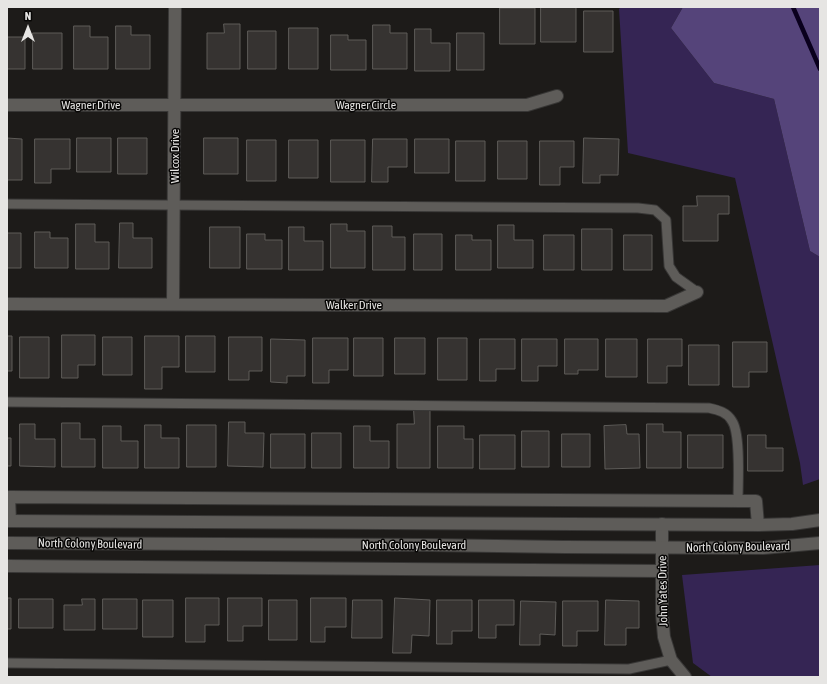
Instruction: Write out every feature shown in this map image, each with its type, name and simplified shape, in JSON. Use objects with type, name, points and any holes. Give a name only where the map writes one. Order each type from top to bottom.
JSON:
[{"type":"street","name":"Wilcox Drive","points":[[173,304],[175,7]]},
{"type":"street","name":"Wagner Circle","points":[[175,106],[527,105],[557,96]]},
{"type":"street","name":"Wagner Drive","points":[[7,105],[175,106]]},
{"type":"street","name":"Walker Drive","points":[[7,304],[666,306],[697,292]]},
{"type":"street","points":[[8,521],[9,497],[756,501],[758,525]]},
{"type":"street","name":"North Colony Boulevard","points":[[8,521],[758,525],[792,524],[820,520]]},
{"type":"street","name":"John Yates Drive","points":[[662,524],[662,614],[664,637],[671,660],[685,677]]},
{"type":"street","name":"North Colony Boulevard","points":[[7,543],[429,545],[663,548],[763,548],[820,543]]},
{"type":"street","points":[[7,566],[662,570]]},
{"type":"lane","points":[[7,204],[630,208],[655,210],[666,220],[669,266],[676,277],[697,292]]},
{"type":"lane","points":[[7,402],[709,408],[723,412],[733,421],[737,434],[738,501]]},
{"type":"lane","points":[[7,663],[629,668],[671,660]]},
{"type":"shaded area","points":[[621,7],[683,7],[671,28],[714,83],[774,99],[810,251],[820,257],[820,479],[803,485],[800,463],[735,178],[628,153],[619,9]]},
{"type":"shaded area","points":[[683,7],[820,7],[820,257],[810,251],[774,99],[714,83],[671,28]]},
{"type":"shaded area","points":[[820,565],[820,677],[712,677],[693,663],[682,575]]},
{"type":"building","points":[[541,7],[576,7],[576,42],[541,42]]},
{"type":"building","points":[[500,8],[535,8],[535,44],[500,44]]},
{"type":"building","points":[[584,11],[613,11],[613,52],[584,52]]},
{"type":"building","points":[[224,24],[240,24],[240,69],[207,69],[207,33],[224,33]]},
{"type":"building","points":[[373,25],[390,25],[390,33],[407,33],[407,69],[373,69]]},
{"type":"building","points":[[74,26],[90,26],[90,37],[108,37],[108,69],[74,69]]},
{"type":"building","points":[[116,26],[131,26],[131,35],[150,35],[150,69],[116,69]]},
{"type":"building","points":[[289,28],[318,28],[318,69],[289,69]]},
{"type":"building","points":[[415,29],[431,29],[431,43],[450,43],[450,71],[415,71]]},
{"type":"building","points":[[248,31],[276,31],[276,69],[248,69]]},
{"type":"building","points":[[33,33],[62,33],[62,69],[33,69]]},
{"type":"building","points":[[457,33],[484,33],[484,70],[457,70]]},
{"type":"building","points":[[331,35],[348,35],[348,40],[366,40],[366,70],[331,70]]},
{"type":"building","points":[[7,37],[25,37],[25,69],[7,69]]},
{"type":"building","points":[[7,138],[22,139],[22,180],[7,180]]},
{"type":"building","points":[[77,138],[111,138],[111,172],[77,172]]},
{"type":"building","points":[[118,138],[147,138],[147,174],[118,174]]},
{"type":"building","points":[[204,138],[238,138],[238,174],[204,174]]},
{"type":"building","points":[[584,138],[619,139],[618,175],[600,175],[600,183],[583,183]]},
{"type":"building","points":[[35,139],[70,139],[70,169],[51,169],[51,183],[35,183]]},
{"type":"building","points":[[373,139],[407,139],[407,167],[388,167],[388,182],[372,182]]},
{"type":"building","points":[[415,139],[449,139],[449,173],[415,173]]},
{"type":"building","points":[[247,140],[276,140],[276,181],[247,181]]},
{"type":"building","points":[[289,140],[318,140],[318,178],[289,178]]},
{"type":"building","points":[[331,140],[365,140],[365,182],[331,182]]},
{"type":"building","points":[[456,141],[485,141],[485,181],[456,181]]},
{"type":"building","points":[[498,141],[527,141],[527,179],[498,179]]},
{"type":"building","points":[[540,141],[574,141],[574,167],[560,167],[560,185],[540,185]]},
{"type":"building","points":[[697,196],[729,196],[729,214],[718,214],[718,241],[683,241],[683,206],[697,206]]},
{"type":"building","points":[[120,223],[133,223],[133,238],[152,238],[152,268],[119,268]]},
{"type":"building","points":[[76,224],[95,224],[95,242],[109,242],[109,269],[76,269]]},
{"type":"building","points":[[331,224],[347,224],[347,231],[365,231],[365,268],[331,268]]},
{"type":"building","points":[[498,225],[514,225],[514,240],[533,240],[533,268],[498,268]]},
{"type":"building","points":[[373,226],[392,226],[392,237],[405,237],[405,270],[373,270]]},
{"type":"building","points":[[210,227],[240,227],[240,268],[210,268]]},
{"type":"building","points":[[289,227],[304,227],[304,241],[323,241],[323,270],[289,270]]},
{"type":"building","points":[[582,229],[612,229],[612,270],[582,270]]},
{"type":"building","points":[[35,232],[50,232],[50,238],[68,238],[68,268],[35,268]]},
{"type":"building","points":[[7,233],[21,233],[21,268],[7,268]]},
{"type":"building","points":[[247,234],[265,234],[265,240],[282,240],[282,269],[247,269]]},
{"type":"building","points":[[414,234],[442,234],[442,270],[414,270]]},
{"type":"building","points":[[456,235],[472,235],[472,240],[491,240],[491,270],[456,270]]},
{"type":"building","points":[[544,235],[574,235],[574,270],[544,270]]},
{"type":"building","points":[[624,235],[652,235],[652,270],[624,270]]},
{"type":"building","points":[[62,335],[95,335],[95,365],[78,365],[78,378],[62,378]]},
{"type":"building","points":[[7,336],[12,336],[12,371],[7,371]]},
{"type":"building","points":[[145,336],[179,336],[179,367],[162,367],[162,389],[145,389]]},
{"type":"building","points":[[186,336],[215,336],[215,372],[186,372]]},
{"type":"building","points":[[20,337],[49,337],[49,378],[20,378]]},
{"type":"building","points":[[103,337],[132,337],[132,375],[103,375]]},
{"type":"building","points":[[229,337],[262,337],[262,371],[249,371],[249,380],[229,380]]},
{"type":"building","points":[[313,338],[348,338],[348,370],[329,370],[329,383],[313,383]]},
{"type":"building","points":[[354,338],[383,338],[383,376],[354,376]]},
{"type":"building","points":[[395,338],[425,338],[425,374],[395,374]]},
{"type":"building","points":[[438,338],[467,338],[467,380],[438,380]]},
{"type":"building","points":[[271,339],[305,340],[305,376],[287,376],[287,383],[271,382]]},
{"type":"building","points":[[480,339],[515,339],[515,369],[496,369],[496,381],[480,381]]},
{"type":"building","points":[[522,339],[557,339],[557,366],[538,366],[538,381],[522,381]]},
{"type":"building","points":[[565,339],[598,339],[598,370],[578,370],[578,374],[565,374]]},
{"type":"building","points":[[606,339],[637,339],[637,377],[606,377]]},
{"type":"building","points":[[648,339],[682,339],[682,366],[667,366],[667,383],[648,383]]},
{"type":"building","points":[[733,342],[767,342],[767,372],[749,372],[749,387],[733,387]]},
{"type":"building","points":[[689,345],[719,345],[719,385],[689,385]]},
{"type":"building","points":[[414,410],[430,410],[430,468],[397,468],[397,424],[414,424]]},
{"type":"building","points":[[229,422],[245,422],[245,433],[264,433],[263,467],[228,466]]},
{"type":"building","points":[[62,423],[80,423],[80,439],[95,439],[95,467],[62,467]]},
{"type":"building","points":[[20,424],[35,424],[35,439],[55,439],[55,467],[20,466]]},
{"type":"building","points":[[647,424],[663,424],[663,432],[681,432],[681,468],[647,468]]},
{"type":"building","points":[[145,425],[161,425],[161,438],[179,438],[179,468],[145,468]]},
{"type":"building","points":[[187,425],[216,425],[216,467],[187,467]]},
{"type":"building","points":[[626,425],[627,434],[639,434],[640,468],[605,469],[604,426]]},
{"type":"building","points":[[103,426],[121,426],[121,441],[138,441],[138,468],[103,468]]},
{"type":"building","points":[[354,426],[370,426],[370,441],[389,441],[389,468],[354,468]]},
{"type":"building","points":[[438,426],[464,426],[464,439],[473,439],[473,468],[438,468]]},
{"type":"building","points":[[522,431],[549,431],[549,467],[522,467]]},
{"type":"building","points":[[312,433],[341,433],[341,468],[312,468]]},
{"type":"building","points":[[271,434],[305,434],[305,468],[271,468]]},
{"type":"building","points":[[562,434],[590,434],[590,467],[562,467]]},
{"type":"building","points":[[480,435],[515,435],[515,469],[480,469]]},
{"type":"building","points":[[688,435],[723,435],[723,468],[688,468]]},
{"type":"building","points":[[748,435],[766,435],[766,448],[783,448],[783,471],[748,471]]},
{"type":"building","points":[[7,438],[11,438],[11,466],[7,466]]},
{"type":"building","points":[[7,598],[11,598],[11,629],[7,629]]},
{"type":"building","points":[[186,598],[219,598],[219,625],[205,625],[205,642],[186,642]]},
{"type":"building","points":[[228,598],[262,598],[262,626],[243,626],[243,641],[228,641]]},
{"type":"building","points":[[311,598],[346,598],[346,627],[325,627],[325,642],[311,642]]},
{"type":"building","points":[[395,598],[430,600],[429,636],[412,635],[411,653],[393,653]]},
{"type":"building","points":[[19,599],[53,599],[53,628],[19,628]]},
{"type":"building","points":[[82,599],[95,599],[95,630],[64,630],[64,605],[82,605]]},
{"type":"building","points":[[103,599],[137,599],[137,629],[103,629]]},
{"type":"building","points":[[143,600],[173,600],[173,637],[143,637]]},
{"type":"building","points":[[269,600],[297,600],[297,640],[269,640]]},
{"type":"building","points":[[353,600],[382,600],[382,638],[352,638]]},
{"type":"building","points":[[437,600],[472,600],[472,631],[452,631],[452,644],[437,644]]},
{"type":"building","points":[[479,600],[514,600],[514,625],[496,625],[496,638],[479,638]]},
{"type":"building","points":[[606,600],[639,601],[639,628],[626,628],[626,645],[605,645]]},
{"type":"building","points":[[521,601],[556,602],[555,635],[540,634],[540,645],[520,645]]},
{"type":"building","points":[[563,601],[598,601],[598,631],[577,631],[577,646],[563,646]]},
{"type":"waterway","points":[[793,7],[820,69]]}]
